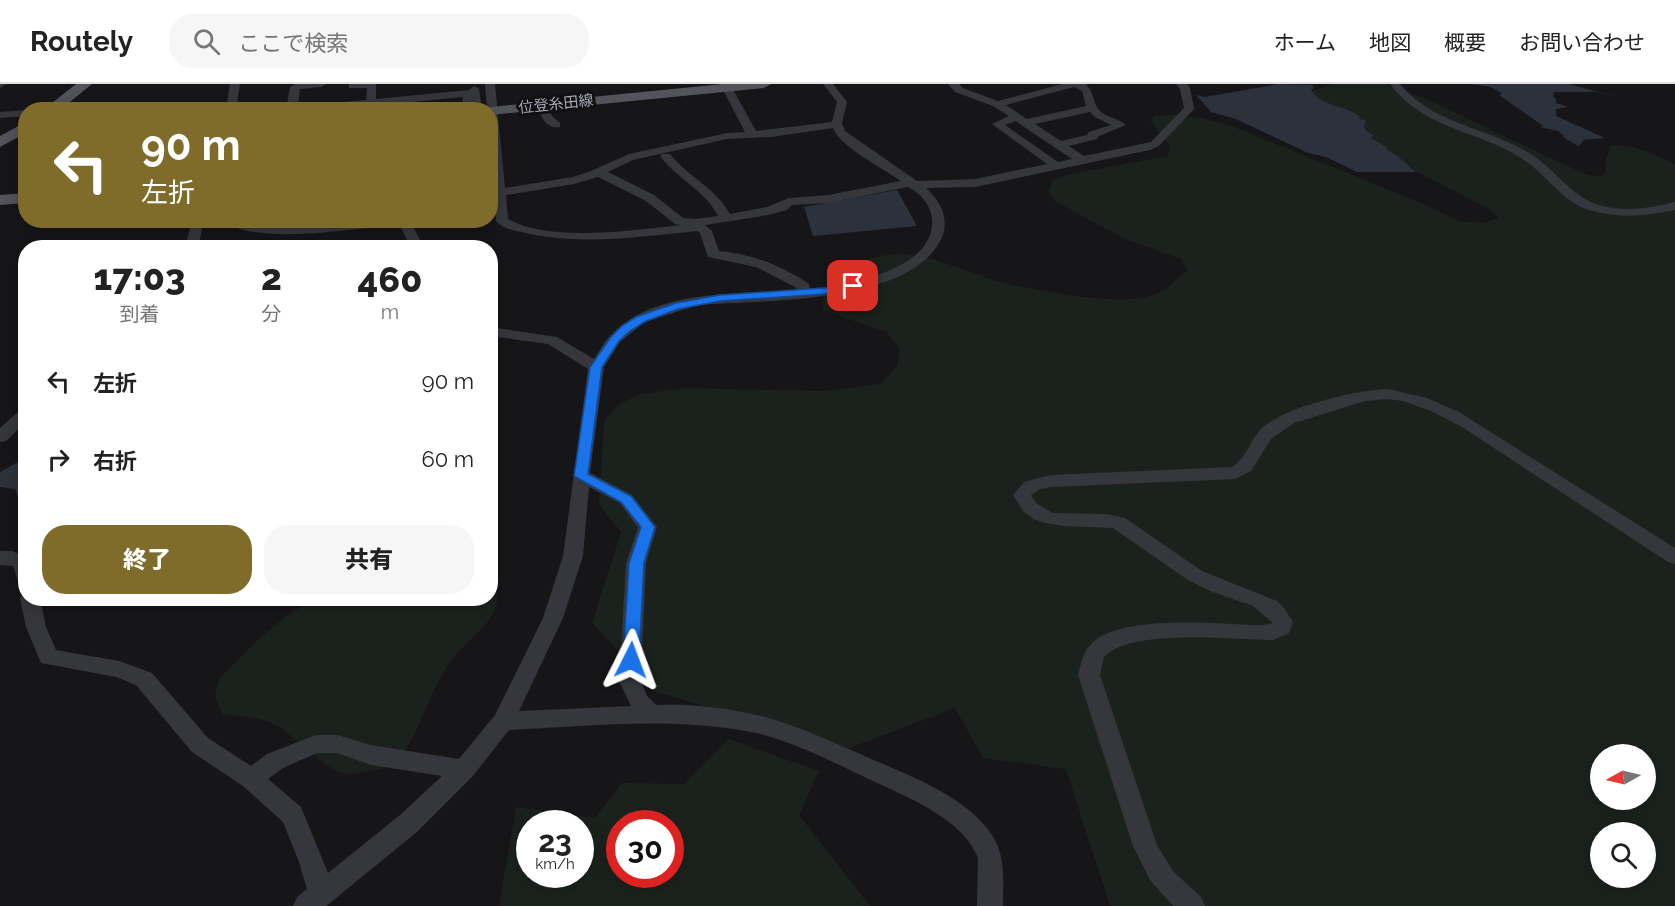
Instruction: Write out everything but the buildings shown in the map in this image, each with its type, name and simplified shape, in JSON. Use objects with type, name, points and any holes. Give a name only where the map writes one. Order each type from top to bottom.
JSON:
[{"type":"main road","points":[[61,102],[85,84]]},
{"type":"main road","name":"位登糸田線","points":[[498,110],[764,84]]},
{"type":"main road","points":[[0,143],[18,131]]},
{"type":"main road","points":[[0,200],[18,199]]},
{"type":"street","points":[[232,102],[235,84]]},
{"type":"street","points":[[293,102],[293,96],[314,89],[321,84]]},
{"type":"street","points":[[438,84],[438,96]]},
{"type":"street","points":[[490,84],[491,102]]},
{"type":"street","points":[[314,900],[409,823],[464,770],[504,721],[554,618],[573,556],[596,367],[615,339],[640,319],[698,301],[838,290],[868,283],[892,275],[921,257],[936,236],[938,217],[933,204],[911,184],[843,135],[837,124],[842,102],[828,84]]},
{"type":"street","points":[[953,84],[959,90],[997,104],[1082,160]]},
{"type":"street","points":[[498,208],[502,221],[508,226],[544,235],[571,237],[698,225],[725,217],[768,211],[783,207],[789,202],[828,199],[911,184],[958,185],[1146,148],[1155,144],[1189,109],[1185,88],[1180,84]]},
{"type":"street","points":[[1395,84],[1406,98],[1428,113],[1519,151],[1581,202],[1600,209],[1629,214],[1647,213],[1675,206]]},
{"type":"street","points":[[341,102],[353,85],[372,85],[371,102],[438,96],[455,89],[474,88]]},
{"type":"street","points":[[997,104],[1080,85],[1087,90],[1092,108],[1099,115],[1120,125],[1093,134],[1093,137],[1059,145]]},
{"type":"street","points":[[420,98],[421,86]]},
{"type":"street","points":[[726,86],[752,135]]},
{"type":"street","points":[[468,102],[474,88]]},
{"type":"street","points":[[542,106],[547,118],[555,125]]},
{"type":"street","points":[[1057,166],[997,124],[1092,108]]},
{"type":"street","points":[[0,115],[18,114]]},
{"type":"street","points":[[498,193],[552,185],[598,172],[629,157],[727,136],[837,124]]},
{"type":"street","points":[[666,156],[675,168],[716,200],[725,217]]},
{"type":"street","points":[[598,172],[650,198],[678,221],[698,225],[705,231],[713,254],[751,259],[777,269],[804,287],[802,293]]},
{"type":"street","points":[[253,228],[277,232],[334,228]]},
{"type":"street","points":[[498,332],[522,337]]},
{"type":"street","points":[[498,336],[552,340],[596,367]]},
{"type":"street","points":[[1192,906],[1167,884],[1154,867],[1145,846],[1089,675],[1091,660],[1101,646],[1118,638],[1192,628],[1273,632],[1282,628],[1284,622],[1280,614],[1269,605],[1209,583],[1184,570],[1118,522],[1106,519],[1061,520],[1044,517],[1025,503],[1022,495],[1025,489],[1035,484],[1051,482],[1235,474],[1243,471],[1263,437],[1276,426],[1292,418],[1357,398],[1388,394],[1403,396],[1440,409],[1588,498],[1675,557]]},
{"type":"street","points":[[0,436],[18,419]]},
{"type":"street","points":[[581,476],[626,499],[648,527],[636,563],[630,681],[639,701],[650,713]]},
{"type":"street","points":[[0,558],[18,560]]},
{"type":"street","points":[[32,606],[36,627],[48,657],[119,669],[144,680],[200,745],[251,779],[292,815],[312,862],[314,900]]},
{"type":"street","points":[[504,721],[650,713],[705,715],[747,722],[793,735],[912,788],[953,812],[972,827],[985,845],[992,875],[990,906]]},
{"type":"street","points":[[251,779],[275,761],[316,744],[336,744],[371,755],[464,770]]},
{"type":"shaded area","points":[[1279,84],[1312,85],[1314,88],[1311,90],[1321,100],[1354,113],[1360,117],[1358,118],[1366,121],[1364,126],[1366,131],[1373,135],[1371,138],[1386,147],[1416,172],[1357,172],[1326,157],[1308,153],[1236,119],[1211,112],[1196,95],[1205,97]]},
{"type":"shaded area","points":[[1334,84],[1385,84],[1426,99],[1587,175],[1599,176],[1606,173],[1605,163],[1610,146],[1636,148],[1675,164],[1675,906],[1110,906],[1066,769],[983,758],[955,708],[847,749],[657,692],[592,623],[621,532],[599,504],[604,421],[619,404],[641,394],[685,388],[825,391],[880,384],[897,366],[900,349],[886,332],[823,310],[824,296],[833,279],[850,267],[872,258],[893,254],[913,255],[1013,285],[1082,297],[1136,299],[1160,292],[1188,270],[1181,259],[1125,239],[1055,201],[1049,192],[1052,181],[1070,174],[1168,156],[1170,145],[1151,122],[1154,116],[1193,117],[1232,126],[1412,199],[1460,221],[1484,223],[1499,218],[1487,208],[1377,151],[1309,92]]},
{"type":"shaded area","points":[[1472,84],[1569,84],[1625,99],[1597,92],[1554,92],[1556,103],[1568,107],[1556,109],[1556,116],[1605,138],[1583,140],[1580,147],[1563,137],[1558,131],[1540,127],[1543,126],[1499,95],[1502,93],[1490,87]]},
{"type":"shaded area","points":[[897,190],[917,226],[813,236],[804,207]]},
{"type":"shaded area","points":[[18,462],[18,497],[15,489],[0,487],[0,472]]},
{"type":"shaded area","points":[[303,606],[496,606],[485,626],[452,659],[412,739],[401,756],[380,769],[352,774],[342,773],[327,765],[270,722],[257,718],[222,714],[215,696],[219,679],[262,636],[293,611]]},
{"type":"shaded area","points":[[729,739],[819,771],[799,815],[870,906],[499,906],[516,807],[538,810],[516,810],[516,888],[594,888],[594,818],[622,783],[684,784]]},
{"type":"route","points":[[631,660],[636,563],[648,527],[626,499],[581,476],[596,367],[615,339],[626,328],[640,319],[676,306],[720,298],[838,290],[853,286]]}]
